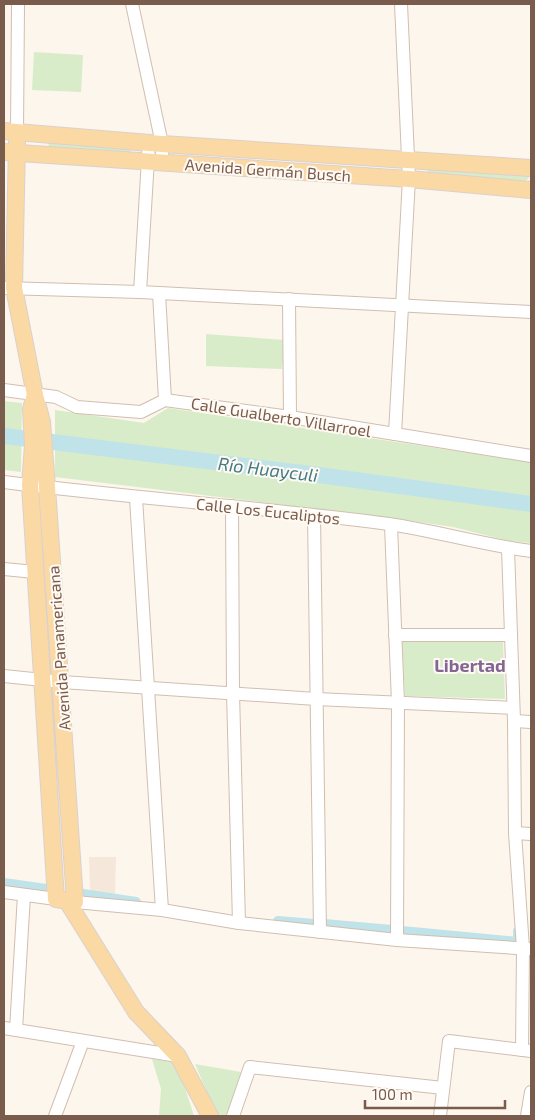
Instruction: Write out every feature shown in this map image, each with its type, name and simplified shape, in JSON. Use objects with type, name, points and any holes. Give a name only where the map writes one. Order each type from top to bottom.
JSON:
[{"type":"main road","name":"Avenida Germán Busch","points":[[10,132],[531,168]]},
{"type":"main road","name":"Avenida Panamericana","points":[[10,132],[9,288],[35,394],[38,445],[48,487],[62,682],[66,901]]},
{"type":"main road","name":"Avenida Germán Busch","points":[[10,152],[409,179],[531,190]]},
{"type":"main road","name":"Avenida Panamericana","points":[[38,445],[30,486],[35,572],[42,680],[66,901],[136,1012],[178,1056],[210,1116]]},
{"type":"street","name":"Avenida Panamericana","points":[[10,132],[18,4]]},
{"type":"street","points":[[132,4],[156,143],[140,292]]},
{"type":"street","points":[[395,434],[409,179],[401,4]]},
{"type":"street","points":[[9,288],[140,292],[531,312]]},
{"type":"street","points":[[4,390],[56,397],[77,407],[141,412],[165,400],[159,293]]},
{"type":"street","points":[[289,300],[290,417]]},
{"type":"street","name":"Calle Gualberto Villarroel","points":[[165,400],[290,417],[531,456]]},
{"type":"street","name":"Calle Los Eucaliptos","points":[[4,482],[391,525],[508,548],[531,550]]},
{"type":"street","points":[[136,498],[162,910]]},
{"type":"street","points":[[232,506],[232,692],[239,923]]},
{"type":"street","points":[[314,516],[320,932]]},
{"type":"street","points":[[391,525],[398,703],[397,940]]},
{"type":"street","points":[[440,1116],[449,1041],[527,1050],[527,948],[515,833],[514,714],[508,548]]},
{"type":"street","points":[[4,569],[35,572]]},
{"type":"street","points":[[395,635],[511,634]]},
{"type":"street","points":[[4,676],[62,682],[398,703],[514,714],[531,722]]},
{"type":"street","points":[[515,833],[531,834]]},
{"type":"street","points":[[4,892],[66,901],[162,910],[239,923],[320,932],[397,940],[527,948]]},
{"type":"street","points":[[24,895],[7,1030],[178,1056]]},
{"type":"street","points":[[55,1116],[82,1041]]},
{"type":"street","points":[[233,1116],[250,1067],[443,1088]]},
{"type":"street","points":[[527,1116],[531,1092]]},
{"type":"shaded area","points":[[89,857],[116,857],[115,896],[95,894],[90,889]]},
{"type":"green space","points":[[34,52],[83,55],[81,92],[32,90]]},
{"type":"green space","points":[[48,141],[132,149],[129,152],[49,147]]},
{"type":"green space","points":[[428,168],[527,175],[529,178],[524,182],[429,174]]},
{"type":"green space","points":[[206,334],[285,340],[282,369],[206,366]]},
{"type":"green space","points":[[4,401],[22,403],[21,472],[4,470]]},
{"type":"green space","points":[[168,408],[531,462],[531,543],[509,541],[453,527],[391,518],[55,477],[55,410],[144,423]]},
{"type":"green space","points":[[402,641],[503,642],[505,699],[405,696]]},
{"type":"green space","points":[[152,1059],[177,1063],[194,1116],[159,1116],[161,1089]]},
{"type":"green space","points":[[195,1064],[241,1072],[226,1116],[217,1116]]},
{"type":"waterway","name":"Río Huayculi","points":[[4,436],[319,475],[531,504]]},
{"type":"waterway","points":[[4,883],[46,889]]},
{"type":"waterway","points":[[83,894],[136,902]]},
{"type":"waterway","points":[[278,921],[314,924]]},
{"type":"waterway","points":[[324,924],[392,930]]},
{"type":"waterway","points":[[402,931],[518,942],[518,931]]},
{"type":"district","name":"Libertad","points":[[470,666]]}]
